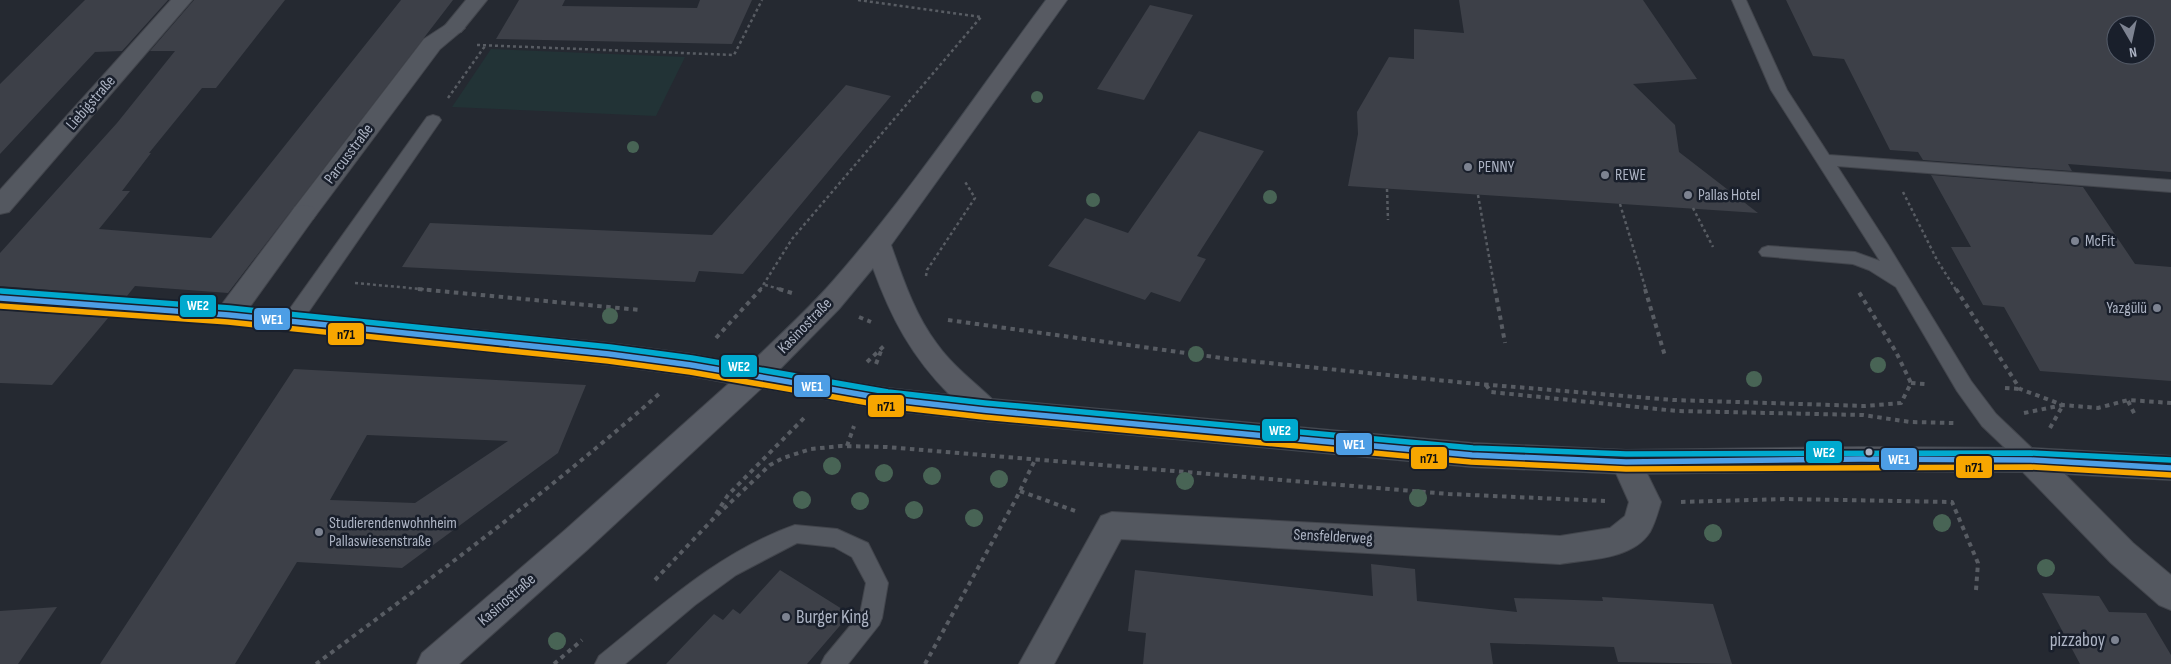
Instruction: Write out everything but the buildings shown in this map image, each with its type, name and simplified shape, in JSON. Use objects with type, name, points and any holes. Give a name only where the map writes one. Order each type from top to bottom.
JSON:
[{"type":"main road","name":"Kasinostraße","points":[[434,664],[584,534],[755,377],[827,304],[877,243],[956,139],[1056,0]]},
{"type":"main road","points":[[877,243],[892,282],[923,344],[937,363],[984,410]]},
{"type":"main road","points":[[755,377],[887,399],[984,410],[1462,454],[1626,462],[1851,459],[2031,460],[2171,468]]},
{"type":"street","name":"Liebigstraße","points":[[0,206],[182,0]]},
{"type":"street","name":"Parcusstraße","points":[[229,315],[432,44],[454,28],[477,0]]},
{"type":"street","points":[[0,298],[229,315],[609,354],[691,365],[755,377]]},
{"type":"street","points":[[2031,460],[2122,553],[2171,596]]},
{"type":"street","name":"Sensfelderweg","points":[[1112,525],[1560,550],[1618,541],[1638,524],[1645,502],[1626,462]]},
{"type":"street","points":[[1036,664],[1112,525]]},
{"type":"lane","points":[[1739,0],[1779,90],[1826,160],[1964,386],[1988,420],[2031,460]]},
{"type":"lane","points":[[291,322],[433,120]]},
{"type":"lane","points":[[1826,160],[2171,186]]},
{"type":"lane","points":[[1768,252],[1855,258],[1875,266],[1902,285]]},
{"type":"lane","points":[[608,664],[687,598],[728,568],[795,534],[837,538],[860,550],[876,583],[871,618],[833,664]]},
{"type":"path","points":[[432,44],[734,55],[762,0]]},
{"type":"path","points":[[316,664],[463,555],[596,450],[691,365],[765,285],[792,239],[981,17],[858,0]]},
{"type":"path","points":[[433,120],[485,45]]},
{"type":"path","points":[[1890,164],[1937,260],[2020,389]]},
{"type":"path","points":[[1387,189],[1388,220]]},
{"type":"path","points":[[1478,195],[1504,343]]},
{"type":"path","points":[[926,279],[927,270],[975,198]]},
{"type":"path","points":[[1620,204],[1665,356]]},
{"type":"path","points":[[1693,208],[1712,247]]},
{"type":"path","points":[[320,280],[640,310]]},
{"type":"path","points":[[1855,286],[1896,352],[1911,383]]},
{"type":"path","points":[[942,319],[971,325],[1228,359],[1673,400],[1866,406],[1901,403],[1911,383]]},
{"type":"path","points":[[1911,383],[1924,384]]},
{"type":"path","points":[[1485,384],[1490,392],[1677,411],[1863,415],[1910,422],[1962,423]]},
{"type":"path","points":[[2005,388],[2020,389],[2063,405],[2098,408],[2128,400],[2171,404]]},
{"type":"path","points":[[713,519],[728,495],[832,390]]},
{"type":"path","points":[[2128,400],[2136,417]]},
{"type":"path","points":[[648,586],[662,574],[713,519],[780,459],[835,446],[887,447],[1141,469]]},
{"type":"path","points":[[925,664],[1020,491],[1034,460]]},
{"type":"path","points":[[1020,491],[1112,525]]},
{"type":"path","points":[[1952,502],[1978,563],[1976,590]]},
{"type":"path","points":[[554,664],[590,634]]},
{"type":"shaded area","points":[[491,49],[685,57],[656,116],[452,107]]},
{"type":"transit line","name":"WE2","points":[[1,291],[230,308],[610,347],[692,358],[888,392],[985,403],[1473,448],[1626,454],[2031,453],[2171,460]]},
{"type":"transit line","name":"WE1","points":[[0,298],[229,315],[609,354],[691,365],[887,399],[984,410],[1472,455],[1626,462],[1861,459],[2031,460],[2171,468]]},
{"type":"transit line","name":"n71","points":[[0,306],[228,322],[608,361],[690,372],[886,406],[983,417],[1471,462],[1626,469],[2031,467],[2171,475]]},
{"type":"place","name":"PENNY","points":[[1468,167]]},
{"type":"place","name":"REWE","points":[[1605,175]]},
{"type":"place","name":"Pallas Hotel","points":[[1688,195]]},
{"type":"place","name":"McFit","points":[[2075,241]]},
{"type":"place","name":"Yazgülü","points":[[2157,308]]},
{"type":"place","name":"Studierendenwohnheim Pallaswiesenstraße","points":[[319,532]]},
{"type":"place","name":"Burger King","points":[[786,617]]},
{"type":"place","name":"pizzaboy","points":[[2115,640]]}]
